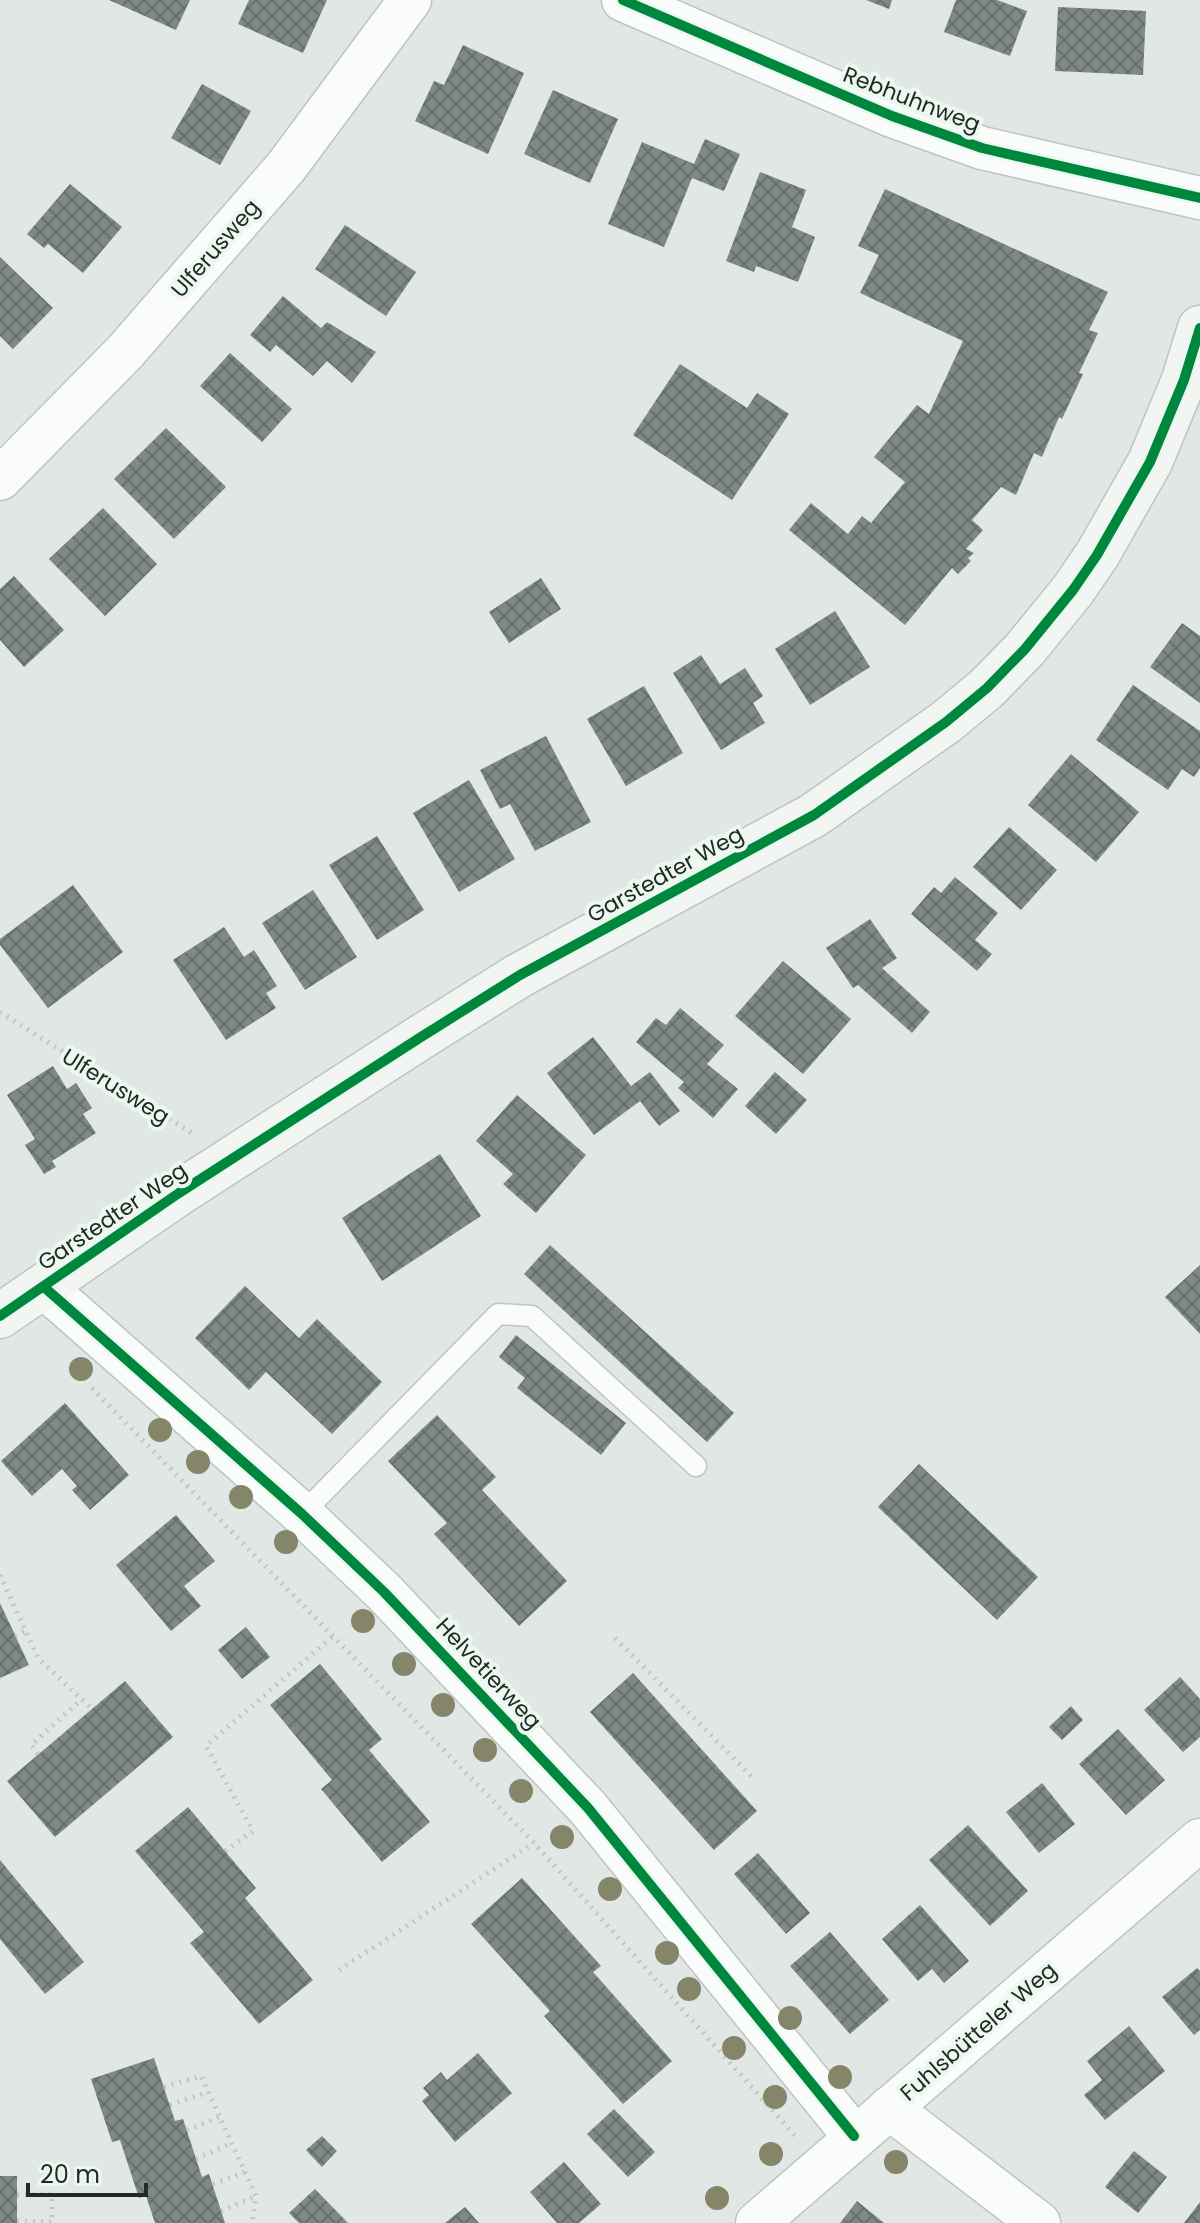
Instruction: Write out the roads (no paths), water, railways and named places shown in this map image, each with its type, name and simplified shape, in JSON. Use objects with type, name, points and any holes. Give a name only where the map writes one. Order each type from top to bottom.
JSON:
[{"type":"main road","name":"Garstedter Weg","points":[[0,1316],[179,1193],[520,975],[814,815],[946,722],[987,688],[1051,619],[1121,516],[1161,438],[1200,328]]},
{"type":"street","name":"Ulferusweg","points":[[0,479],[125,352],[286,167],[410,0]]},
{"type":"street","name":"Rebhuhnweg","points":[[623,0],[892,116],[982,148],[1200,198]]},
{"type":"street","name":"Helvetierweg","points":[[44,1287],[302,1514],[384,1592],[588,1808],[854,2136]]},
{"type":"street","name":"Fuhlsbütteler Weg","points":[[757,2223],[1200,1840]]},
{"type":"street","points":[[889,2108],[1039,2223]]},
{"type":"lane","points":[[302,1514],[498,1314],[532,1316],[696,1466]]}]
